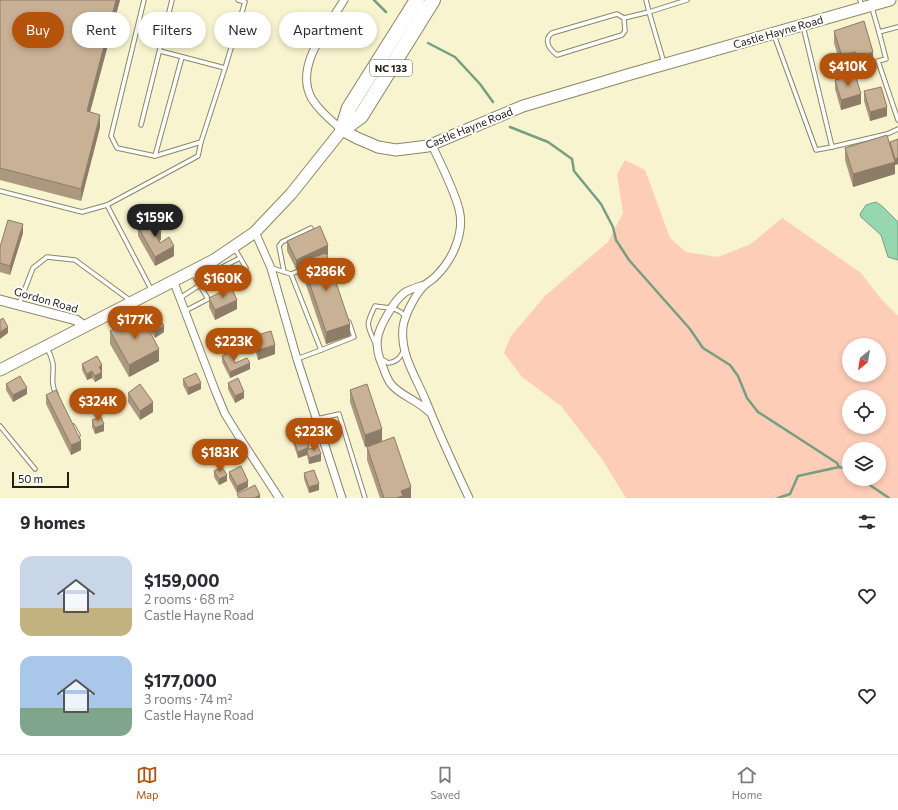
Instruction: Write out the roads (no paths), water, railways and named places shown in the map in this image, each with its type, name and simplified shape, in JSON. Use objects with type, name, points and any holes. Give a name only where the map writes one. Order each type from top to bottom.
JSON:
[{"type":"highway","name":"NC 133","points":[[342,130],[349,108],[417,0]]},
{"type":"highway","name":"NC 133","points":[[342,130],[361,116],[433,0]]},
{"type":"main road","name":"Castle Hayne Road","points":[[342,130],[378,147],[396,150],[432,145],[523,106],[803,25],[864,4],[890,0]]},
{"type":"main road","name":"NC 133","points":[[0,370],[46,345],[214,260],[256,232],[291,194],[342,130]]},
{"type":"street","points":[[342,130],[319,109],[312,98],[306,79],[307,66],[312,54],[344,0]]},
{"type":"street","points":[[432,145],[455,196],[459,209],[460,223],[456,246],[449,261],[437,275],[424,286],[413,302],[403,326],[404,350],[468,498]]},
{"type":"street","points":[[256,232],[270,268],[297,359],[342,498]]},
{"type":"street","points":[[173,280],[225,414],[279,498]]},
{"type":"street","points":[[424,286],[404,293],[391,308],[379,331],[377,351],[391,384],[398,392],[420,403],[430,412]]},
{"type":"street","name":"Gordon Road","points":[[0,300],[76,320],[84,326]]},
{"type":"lane","points":[[144,0],[111,136],[116,148],[155,156],[201,142]]},
{"type":"lane","points":[[142,125],[172,0]]},
{"type":"lane","points":[[0,191],[82,212],[107,205],[198,156],[201,142],[245,2],[238,0]]},
{"type":"lane","points":[[646,0],[664,64]]},
{"type":"lane","points":[[624,18],[625,31],[622,35],[557,55],[549,48],[547,44],[548,37],[552,33],[617,14],[624,18],[687,0]]},
{"type":"lane","points":[[864,4],[879,32],[886,59],[878,61],[898,120]]},
{"type":"lane","points":[[803,25],[832,147]]},
{"type":"lane","points":[[879,32],[898,27]]},
{"type":"lane","points":[[774,33],[816,150],[886,134],[898,129]]},
{"type":"lane","points":[[160,51],[225,68]]},
{"type":"lane","points":[[155,156],[182,57]]},
{"type":"lane","points":[[107,205],[152,291]]},
{"type":"lane","points":[[284,272],[279,246],[282,242],[311,228]]},
{"type":"lane","points":[[200,285],[208,288],[246,268],[233,246]]},
{"type":"lane","points":[[19,305],[33,268],[47,257],[75,260],[132,302]]},
{"type":"lane","points":[[180,298],[200,285],[203,278],[240,258]]},
{"type":"lane","points":[[270,268],[291,274],[313,265]]},
{"type":"lane","points":[[185,311],[208,299],[192,271]]},
{"type":"lane","points":[[291,274],[321,350]]},
{"type":"lane","points":[[404,350],[400,358],[394,362],[388,363],[377,351],[368,326],[369,318],[375,306],[391,308],[402,312],[406,318]]},
{"type":"lane","points":[[297,359],[354,337],[347,316]]},
{"type":"lane","points":[[46,345],[52,360],[52,382],[57,396]]},
{"type":"lane","points":[[317,420],[339,414],[365,498]]},
{"type":"lane","points":[[71,422],[78,435]]},
{"type":"lane","points":[[0,426],[35,469]]},
{"type":"waterway","points":[[374,0],[386,12]]},
{"type":"waterway","points":[[428,43],[455,57],[480,84],[493,102]]},
{"type":"waterway","points":[[510,127],[548,142],[572,159],[574,171],[601,204],[613,227],[616,240],[629,260],[690,329],[703,348],[730,365],[738,376],[747,398],[758,412],[837,463],[839,467]]},
{"type":"waterway","points":[[778,498],[790,494],[798,476],[842,468]]},
{"type":"waterway","points":[[871,486],[889,498]]}]
